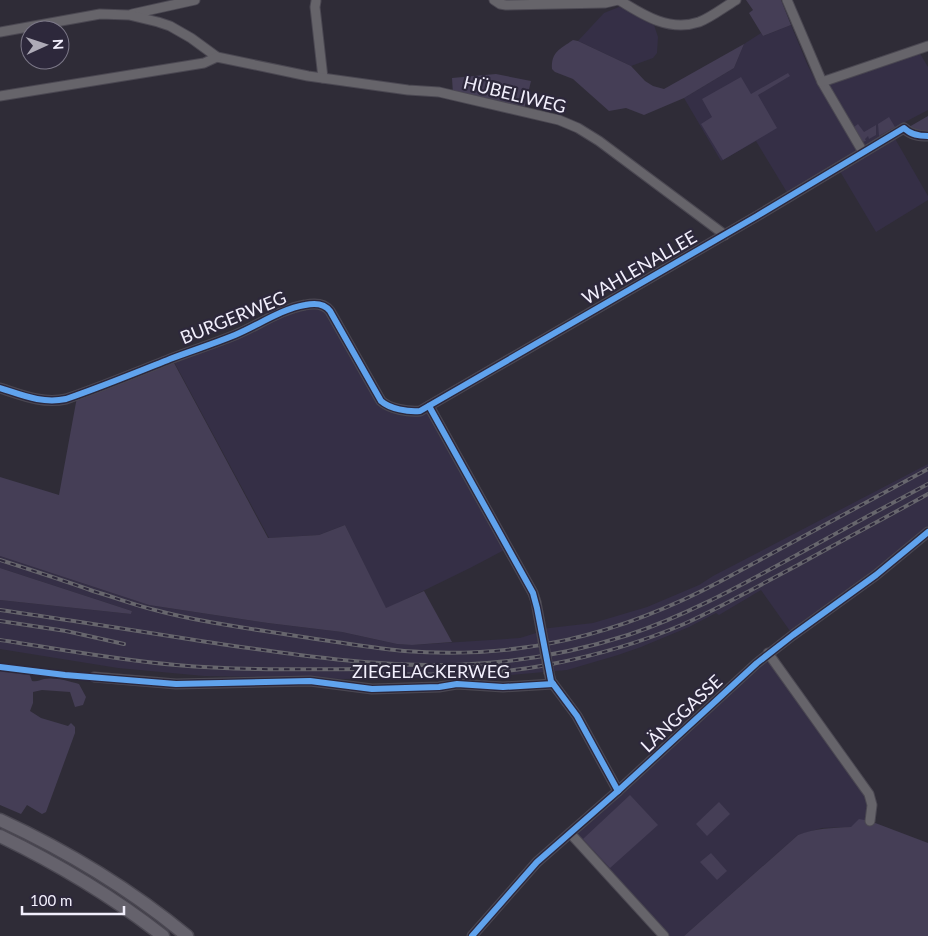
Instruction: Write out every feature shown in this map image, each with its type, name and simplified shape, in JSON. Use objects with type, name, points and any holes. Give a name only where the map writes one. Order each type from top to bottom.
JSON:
[{"type":"highway","points":[[0,820],[45,842],[96,871],[187,936]]},
{"type":"highway","points":[[0,836],[78,878],[116,902],[163,936]]},
{"type":"street","points":[[129,15],[195,0]]},
{"type":"street","points":[[494,0],[506,5],[605,3],[618,0],[647,17],[672,25],[702,20],[736,0]]},
{"type":"street","points":[[787,0],[822,82],[863,152]]},
{"type":"street","points":[[316,1],[315,7],[323,78]]},
{"type":"street","name":"HÜBELIWEG","points":[[0,32],[100,14],[129,15],[170,26],[191,38],[217,57],[323,78],[408,90],[439,92],[559,120],[578,128],[599,141],[724,234]]},
{"type":"street","points":[[822,82],[928,46]]},
{"type":"street","points":[[0,96],[204,63],[217,57]]},
{"type":"street","name":"WAHLENALLEE","points":[[429,406],[724,234],[786,200],[904,128],[914,135],[928,136]]},
{"type":"street","name":"BURGERWEG","points":[[0,388],[40,400],[66,399],[217,342],[289,310],[314,304],[323,305],[330,310],[384,404],[414,412],[420,412],[429,406]]},
{"type":"street","points":[[429,406],[533,593],[551,681],[576,716],[618,791]]},
{"type":"street","name":"LÄNGGASSE","points":[[472,936],[537,862],[618,791],[768,653],[876,575],[928,532]]},
{"type":"street","points":[[768,653],[869,794],[872,805],[870,821]]},
{"type":"street","name":"ZIEGELACKERWEG","points":[[94,677],[176,684],[310,682],[372,689],[439,687],[457,684],[503,687],[553,684]]},
{"type":"street","points":[[570,833],[664,936]]},
{"type":"shaded area","points":[[746,0],[781,0],[791,25],[763,36],[749,13],[753,10]]},
{"type":"shaded area","points":[[619,7],[627,9],[654,25],[658,37],[657,53],[653,58],[631,66],[578,41],[604,13]]},
{"type":"shaded area","points":[[791,25],[819,87],[919,52],[928,67],[928,110],[890,130],[928,196],[928,200],[876,232],[839,171],[791,199],[756,141],[721,161],[684,98],[734,68],[744,44],[761,33],[763,36]]},
{"type":"shaded area","points":[[573,40],[631,66],[645,81],[653,86],[664,89],[744,44],[734,68],[684,98],[644,115],[626,108],[609,111],[573,79],[552,69],[555,55]]},
{"type":"shaded area","points":[[788,73],[790,76],[758,95],[777,128],[723,160],[701,124],[712,117],[702,99],[741,77],[751,94]]},
{"type":"shaded area","points":[[496,74],[531,81],[524,110],[453,94],[452,78]]},
{"type":"shaded area","points":[[928,116],[928,134],[920,134],[909,127]]},
{"type":"shaded area","points":[[889,117],[895,127],[879,136],[878,124]]},
{"type":"shaded area","points":[[858,124],[864,132],[876,125],[876,135],[869,139],[868,136],[865,139],[866,141],[862,142],[854,127]]},
{"type":"shaded area","points":[[323,305],[381,401],[415,412],[429,406],[508,548],[386,609],[345,525],[319,535],[269,538],[172,358],[289,310]]},
{"type":"shaded area","points":[[173,361],[268,538],[319,535],[345,525],[386,608],[424,591],[452,642],[412,645],[397,644],[342,632],[149,605],[0,556],[0,477],[59,495],[77,397]]},
{"type":"shaded area","points":[[928,464],[928,530],[824,610],[790,631],[761,590],[719,615],[716,613],[689,627],[618,655],[567,670],[489,677],[344,679],[204,676],[118,668],[0,649],[0,600],[131,614],[132,611],[0,568],[0,556],[149,605],[342,632],[397,644],[412,645],[520,638],[539,632],[541,629],[593,623],[647,607],[699,585]]},
{"type":"shaded area","points":[[0,568],[132,611],[131,614],[0,600]]},
{"type":"shaded area","points":[[768,659],[868,795],[869,821],[851,827],[822,828],[798,835],[684,936],[661,936],[576,834]]},
{"type":"shaded area","points":[[0,670],[29,673],[32,681],[52,679],[79,684],[86,697],[83,705],[75,707],[70,692],[42,690],[33,692],[33,703],[30,711],[41,718],[68,726],[71,723],[75,727],[75,733],[46,812],[42,814],[27,805],[21,814],[0,805]]},
{"type":"shaded area","points":[[630,795],[658,825],[610,868],[583,839]]},
{"type":"shaded area","points":[[719,802],[730,814],[707,836],[696,824]]},
{"type":"shaded area","points":[[859,819],[870,821],[928,843],[928,936],[684,936],[798,835],[830,828],[851,827]]},
{"type":"shaded area","points":[[711,853],[727,871],[717,880],[700,862]]},
{"type":"railway","points":[[0,560],[139,606],[210,622],[392,650],[446,653],[488,651],[568,640],[645,616],[721,581],[928,469]]},
{"type":"railway","points":[[0,610],[331,659],[424,665],[499,662],[543,656],[586,647],[628,635],[668,620],[744,583],[928,484]]},
{"type":"railway","points":[[373,674],[482,673],[525,669],[599,653],[634,643],[684,624],[713,610],[928,494]]},
{"type":"railway","points":[[0,621],[66,631],[124,644]]},
{"type":"railway","points":[[0,640],[154,663],[202,667],[381,669]]},
{"type":"cycle path","points":[[0,388],[40,400],[66,399],[235,335],[287,310],[315,304],[325,306],[330,311],[381,401],[399,409],[420,411],[757,216],[904,128],[915,135],[928,136]]},
{"type":"cycle path","points":[[429,406],[533,593],[551,681],[577,716],[618,791]]},
{"type":"cycle path","points":[[472,936],[537,862],[618,791],[757,663],[876,575],[928,532]]},
{"type":"cycle path","points":[[0,667],[65,675],[176,684],[310,681],[372,689],[439,687],[457,684],[503,687],[553,684]]}]
